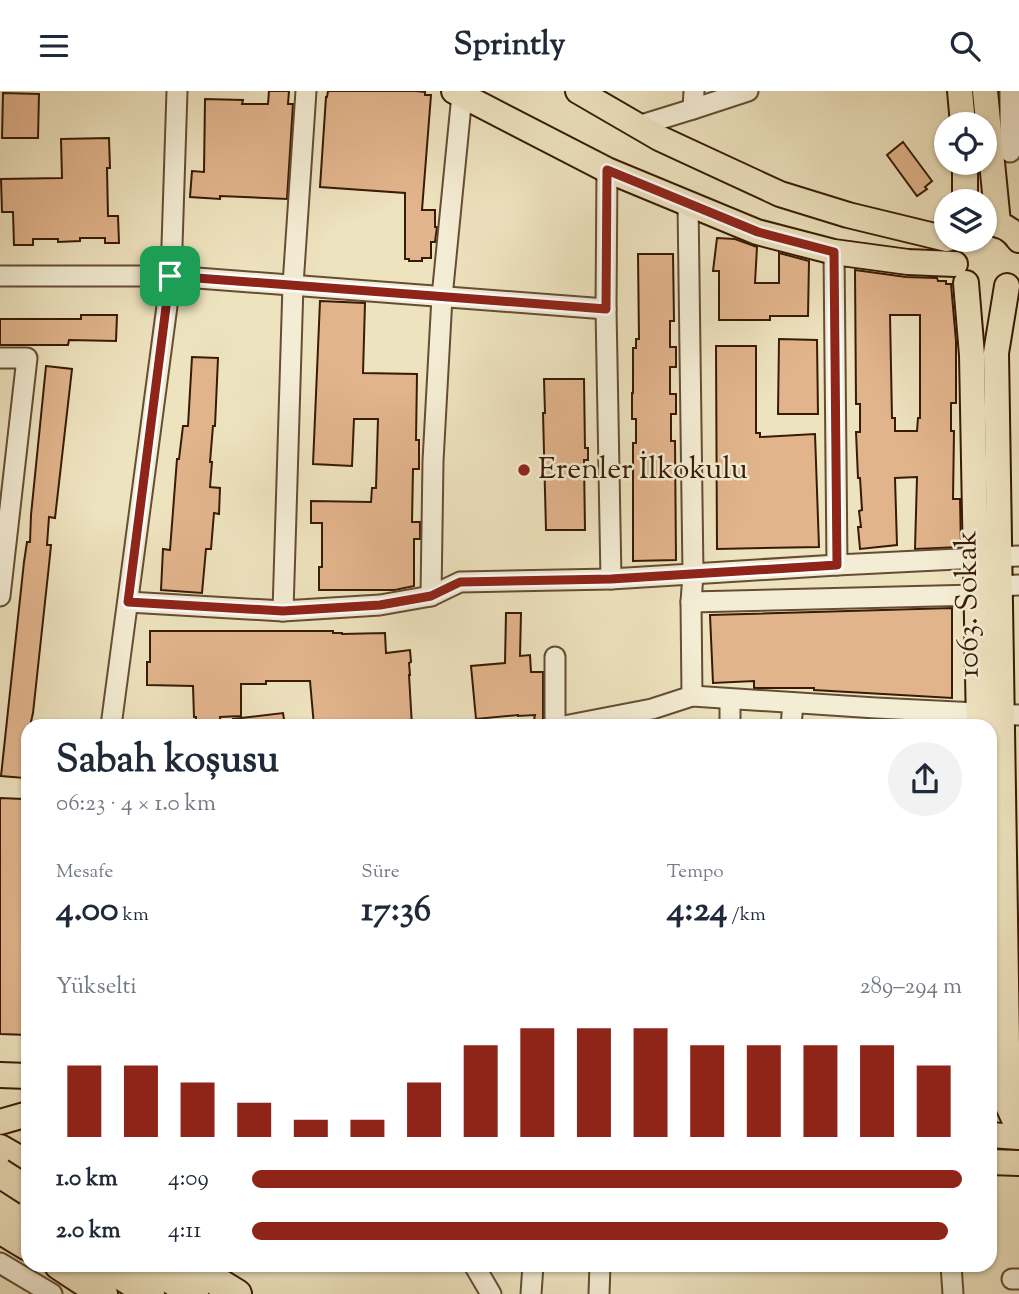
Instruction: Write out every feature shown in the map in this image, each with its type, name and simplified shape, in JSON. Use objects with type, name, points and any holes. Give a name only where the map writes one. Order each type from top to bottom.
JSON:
[{"type":"highway","points":[[0,1173],[21,1186]]},
{"type":"highway","points":[[0,1200],[21,1213]]},
{"type":"highway","points":[[0,1229],[21,1242]]},
{"type":"highway","points":[[70,1272],[103,1294]]},
{"type":"highway","points":[[116,1272],[150,1294]]},
{"type":"highway","points":[[164,1272],[188,1282],[237,1294]]},
{"type":"main road","points":[[578,91],[659,138],[780,194],[934,244]]},
{"type":"main road","points":[[960,91],[962,112]]},
{"type":"main road","points":[[985,91],[1008,232]]},
{"type":"main road","points":[[458,93],[607,170],[758,232],[834,252],[908,262],[952,252]]},
{"type":"main road","name":"1063. Sokak","points":[[956,252],[998,557],[1010,586],[994,717]]},
{"type":"main road","points":[[957,252],[976,289],[997,291],[1015,280]]},
{"type":"main road","name":"1063. Sokak","points":[[994,717],[976,595],[998,557],[996,353],[1015,280]]},
{"type":"main road","name":"1063. Sokak","points":[[997,762],[1012,986],[1008,1106],[1012,1124]]},
{"type":"main road","points":[[0,1075],[21,1076]]},
{"type":"main road","points":[[0,1122],[21,1116]]},
{"type":"main road","points":[[0,1147],[21,1159]]},
{"type":"main road","points":[[997,1162],[1019,1163]]},
{"type":"main road","points":[[0,1200],[10,1194],[21,1180]]},
{"type":"street","points":[[112,719],[170,276],[177,91]]},
{"type":"street","points":[[283,611],[293,285],[306,91]]},
{"type":"street","points":[[638,126],[694,100],[748,91]]},
{"type":"street","points":[[1010,91],[1010,152]]},
{"type":"street","points":[[431,596],[433,461],[442,297],[458,93]]},
{"type":"street","points":[[607,170],[606,309],[611,579]]},
{"type":"street","points":[[688,203],[692,696]]},
{"type":"street","points":[[834,252],[837,565]]},
{"type":"street","points":[[0,276],[170,276],[606,309]]},
{"type":"street","points":[[0,358],[27,358],[9,443],[0,596]]},
{"type":"street","points":[[128,602],[283,611],[380,605],[431,596],[460,582],[611,579],[998,557]]},
{"type":"street","points":[[691,602],[976,595]]},
{"type":"street","points":[[555,657],[555,719]]},
{"type":"street","points":[[652,718],[692,696],[793,703],[876,717],[994,717]]},
{"type":"street","points":[[730,700],[730,719]]},
{"type":"street","points":[[792,719],[793,703]]},
{"type":"street","points":[[0,1263],[52,1294]]},
{"type":"street","points":[[478,1272],[491,1294]]},
{"type":"street","points":[[531,1294],[533,1272]]},
{"type":"street","points":[[599,1294],[600,1272]]},
{"type":"street","points":[[951,1272],[953,1294]]},
{"type":"building","points":[[269,91],[289,91],[288,104],[293,104],[287,199],[190,197],[192,171],[204,172],[205,99],[268,104]]},
{"type":"building","points":[[328,91],[416,91],[431,95],[422,210],[435,210],[437,227],[435,242],[431,242],[431,258],[422,258],[422,261],[405,259],[405,193],[320,187]]},
{"type":"building","points":[[3,93],[39,94],[38,138],[2,138]]},
{"type":"building","points":[[109,138],[108,216],[118,216],[119,243],[105,243],[105,238],[80,238],[80,241],[58,242],[58,239],[33,239],[33,245],[14,245],[13,212],[2,212],[1,179],[62,178],[61,139]]},
{"type":"building","points":[[903,142],[932,181],[925,187],[927,189],[917,196],[887,155]]},
{"type":"building","points":[[717,238],[735,239],[757,247],[755,283],[779,283],[779,253],[809,261],[808,316],[770,316],[770,320],[719,320],[719,271],[713,271]]},
{"type":"building","points":[[638,254],[673,254],[674,321],[670,321],[670,347],[676,347],[676,367],[670,367],[670,394],[676,394],[676,414],[671,414],[671,441],[675,441],[676,560],[633,561],[633,443],[636,443],[636,419],[632,419],[632,393],[633,348],[636,348],[636,339],[639,339]]},
{"type":"building","points":[[855,270],[937,278],[938,281],[951,284],[956,341],[956,403],[951,403],[951,431],[954,431],[953,499],[960,499],[961,547],[915,549],[917,477],[895,478],[897,545],[860,549],[858,527],[861,527],[859,511],[862,510],[856,432],[860,432],[860,404],[856,404]],"holes":[[[890,315],[920,315],[920,418],[917,431],[895,431],[895,418],[892,418]]]},
{"type":"building","points":[[320,301],[365,303],[363,373],[417,374],[416,440],[419,440],[419,469],[413,469],[412,522],[420,522],[420,539],[414,539],[414,586],[395,590],[319,590],[322,523],[311,523],[311,501],[371,502],[372,488],[376,488],[378,419],[354,419],[352,466],[313,464]]},
{"type":"building","points":[[81,315],[117,315],[116,341],[69,340],[68,345],[0,345],[0,319],[81,319]]},
{"type":"building","points":[[779,339],[817,340],[818,414],[778,414]]},
{"type":"building","points":[[716,346],[756,346],[756,433],[760,433],[760,437],[815,434],[819,547],[717,549]]},
{"type":"building","points":[[192,357],[218,358],[210,487],[220,488],[219,514],[214,513],[211,549],[206,549],[202,593],[161,590],[163,549],[170,550],[177,459],[183,426],[188,426]]},
{"type":"building","points":[[46,366],[72,369],[55,518],[49,517],[47,545],[51,545],[33,713],[32,719],[21,719],[21,778],[1,776]]},
{"type":"building","points":[[544,379],[584,379],[585,448],[588,448],[588,460],[584,460],[585,530],[546,530]]},
{"type":"building","points":[[952,608],[952,698],[814,688],[754,688],[754,681],[713,683],[710,615]]},
{"type":"building","points":[[506,613],[521,613],[520,656],[530,655],[531,672],[543,672],[543,719],[534,719],[535,715],[518,715],[476,719],[471,666],[505,663]]},
{"type":"building","points":[[150,631],[385,633],[386,653],[410,650],[412,719],[313,719],[310,681],[266,681],[266,684],[241,684],[241,716],[196,719],[193,686],[147,685],[147,662],[150,662]]},
{"type":"building","points":[[283,713],[284,719],[233,719]]},
{"type":"building","points":[[0,798],[21,799],[21,1035],[0,1034]]},
{"type":"place","name":"Erenler İlkokulu","points":[[524,470]]},
{"type":"route","points":[[607,170],[758,232],[834,252],[837,565],[611,579],[460,582],[431,596],[380,605],[283,611],[128,602],[170,276],[606,309],[607,170]]}]
